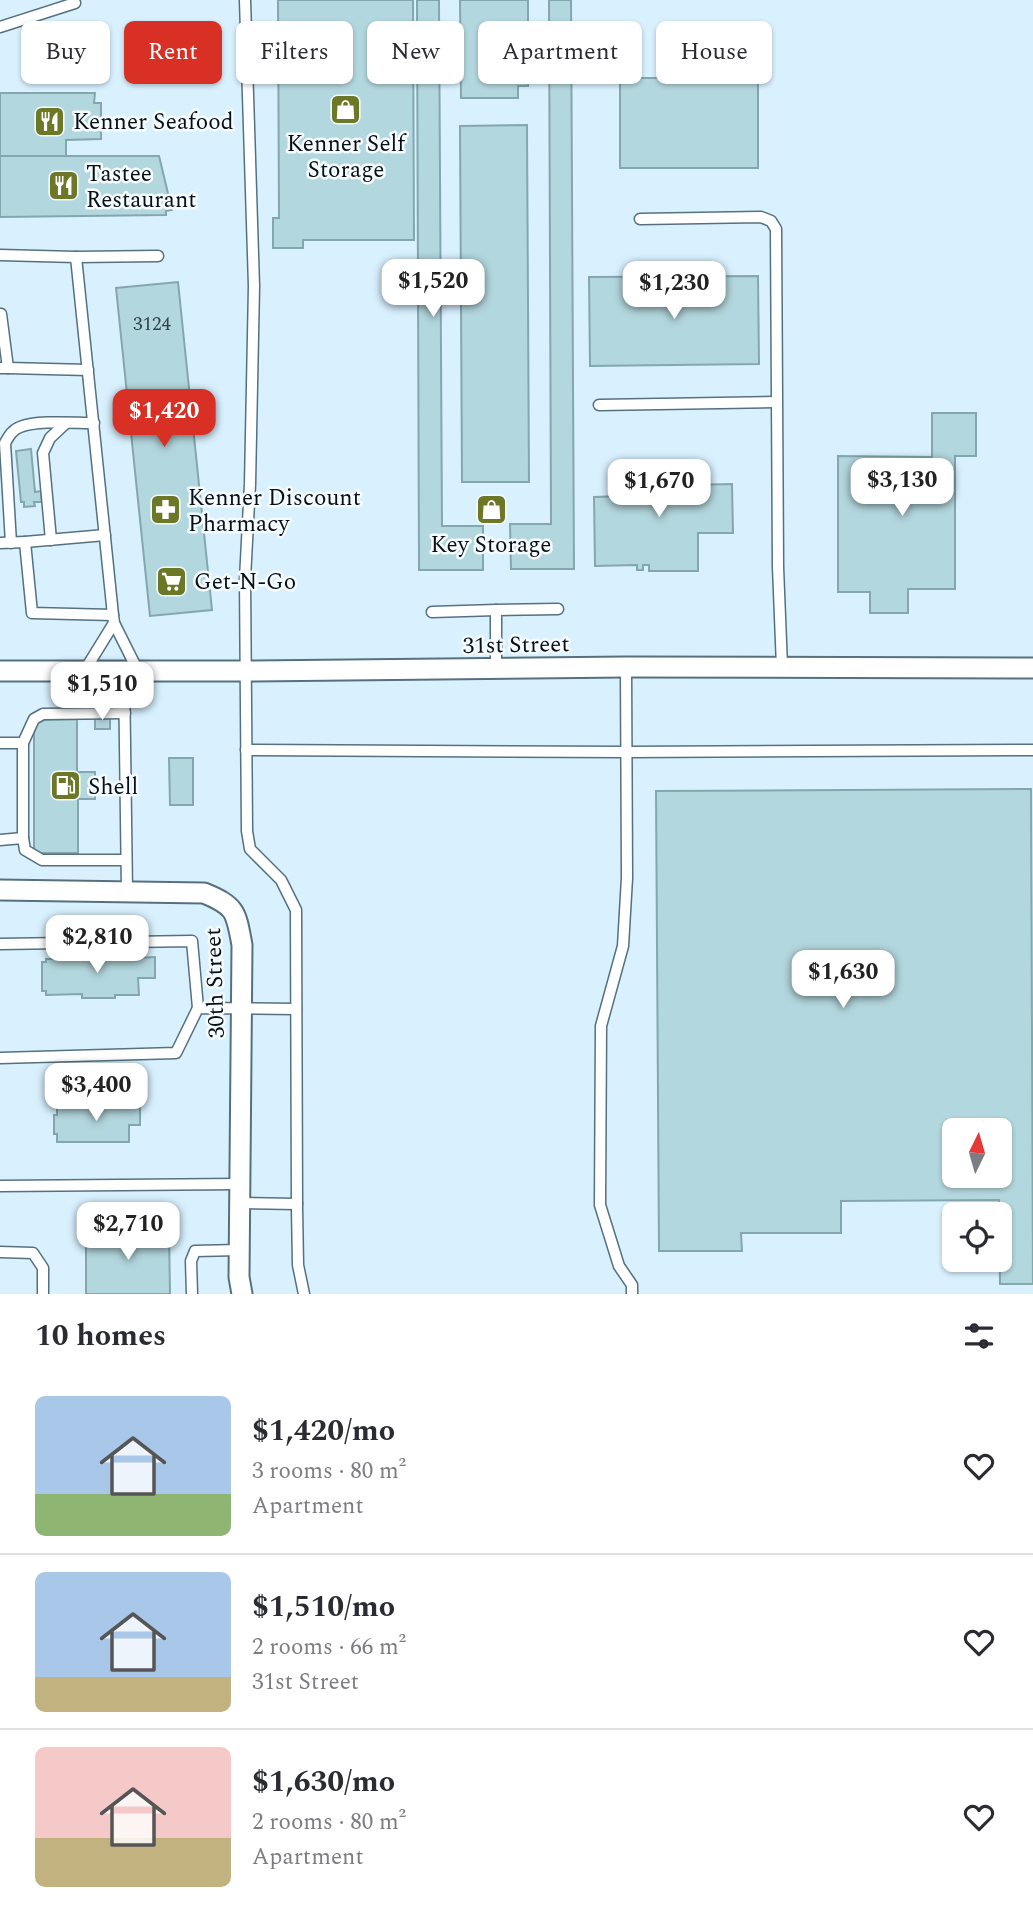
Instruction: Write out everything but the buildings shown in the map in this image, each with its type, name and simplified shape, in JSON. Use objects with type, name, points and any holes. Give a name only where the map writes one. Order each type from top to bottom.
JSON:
[{"type":"street","name":"31st Street","points":[[0,671],[626,667],[1033,668]]},
{"type":"street","name":"30th Street","points":[[0,890],[204,893],[224,901],[236,916],[242,944],[239,1250],[242,1294]]},
{"type":"lane","points":[[245,0],[254,286],[250,484],[244,579],[247,831],[250,849],[281,880],[296,909],[298,1265],[304,1294]]},
{"type":"lane","points":[[0,27],[75,3]]},
{"type":"lane","points":[[640,219],[761,217],[771,221],[776,229],[776,402],[782,667]]},
{"type":"lane","points":[[0,255],[158,256]]},
{"type":"lane","points":[[76,257],[114,619],[131,671],[124,713],[127,891]]},
{"type":"lane","points":[[1,314],[4,368],[88,370]]},
{"type":"lane","points":[[599,405],[776,402]]},
{"type":"lane","points":[[51,540],[43,453],[50,438],[66,423]]},
{"type":"lane","points":[[94,423],[21,426],[11,432],[5,443],[5,543],[105,535]]},
{"type":"lane","points":[[25,542],[32,613],[114,619]]},
{"type":"lane","points":[[432,612],[558,609]]},
{"type":"lane","points":[[496,610],[496,668]]},
{"type":"lane","points":[[84,671],[114,619]]},
{"type":"lane","points":[[626,667],[627,878],[623,946],[601,1026],[600,1205],[619,1266],[632,1285],[632,1294]]},
{"type":"lane","points":[[124,713],[43,714],[34,719],[28,727],[23,743],[23,838],[24,850],[42,860],[126,860]]},
{"type":"lane","points":[[0,743],[23,743]]},
{"type":"lane","points":[[246,750],[1033,750]]},
{"type":"lane","points":[[0,840],[23,838]]},
{"type":"lane","points":[[0,944],[192,941],[198,1008],[176,1053],[0,1058]]},
{"type":"lane","points":[[198,1008],[296,1009]]},
{"type":"lane","points":[[0,1186],[240,1194],[297,1203]]},
{"type":"lane","points":[[192,1294],[191,1261],[195,1251],[239,1250]]},
{"type":"lane","points":[[0,1252],[33,1254],[43,1268],[43,1294]]},
{"type":"place","name":"Kenner Self Storage","points":[[346,109]]},
{"type":"place","name":"Kenner Seafood","points":[[50,121]]},
{"type":"place","name":"Tastee Restaurant","points":[[63,186]]},
{"type":"place","name":"Kenner Discount Pharmacy","points":[[165,510]]},
{"type":"place","name":"Key Storage","points":[[491,510]]},
{"type":"place","name":"Get-N-Go","points":[[171,581]]},
{"type":"place","name":"Shell","points":[[65,786]]}]
